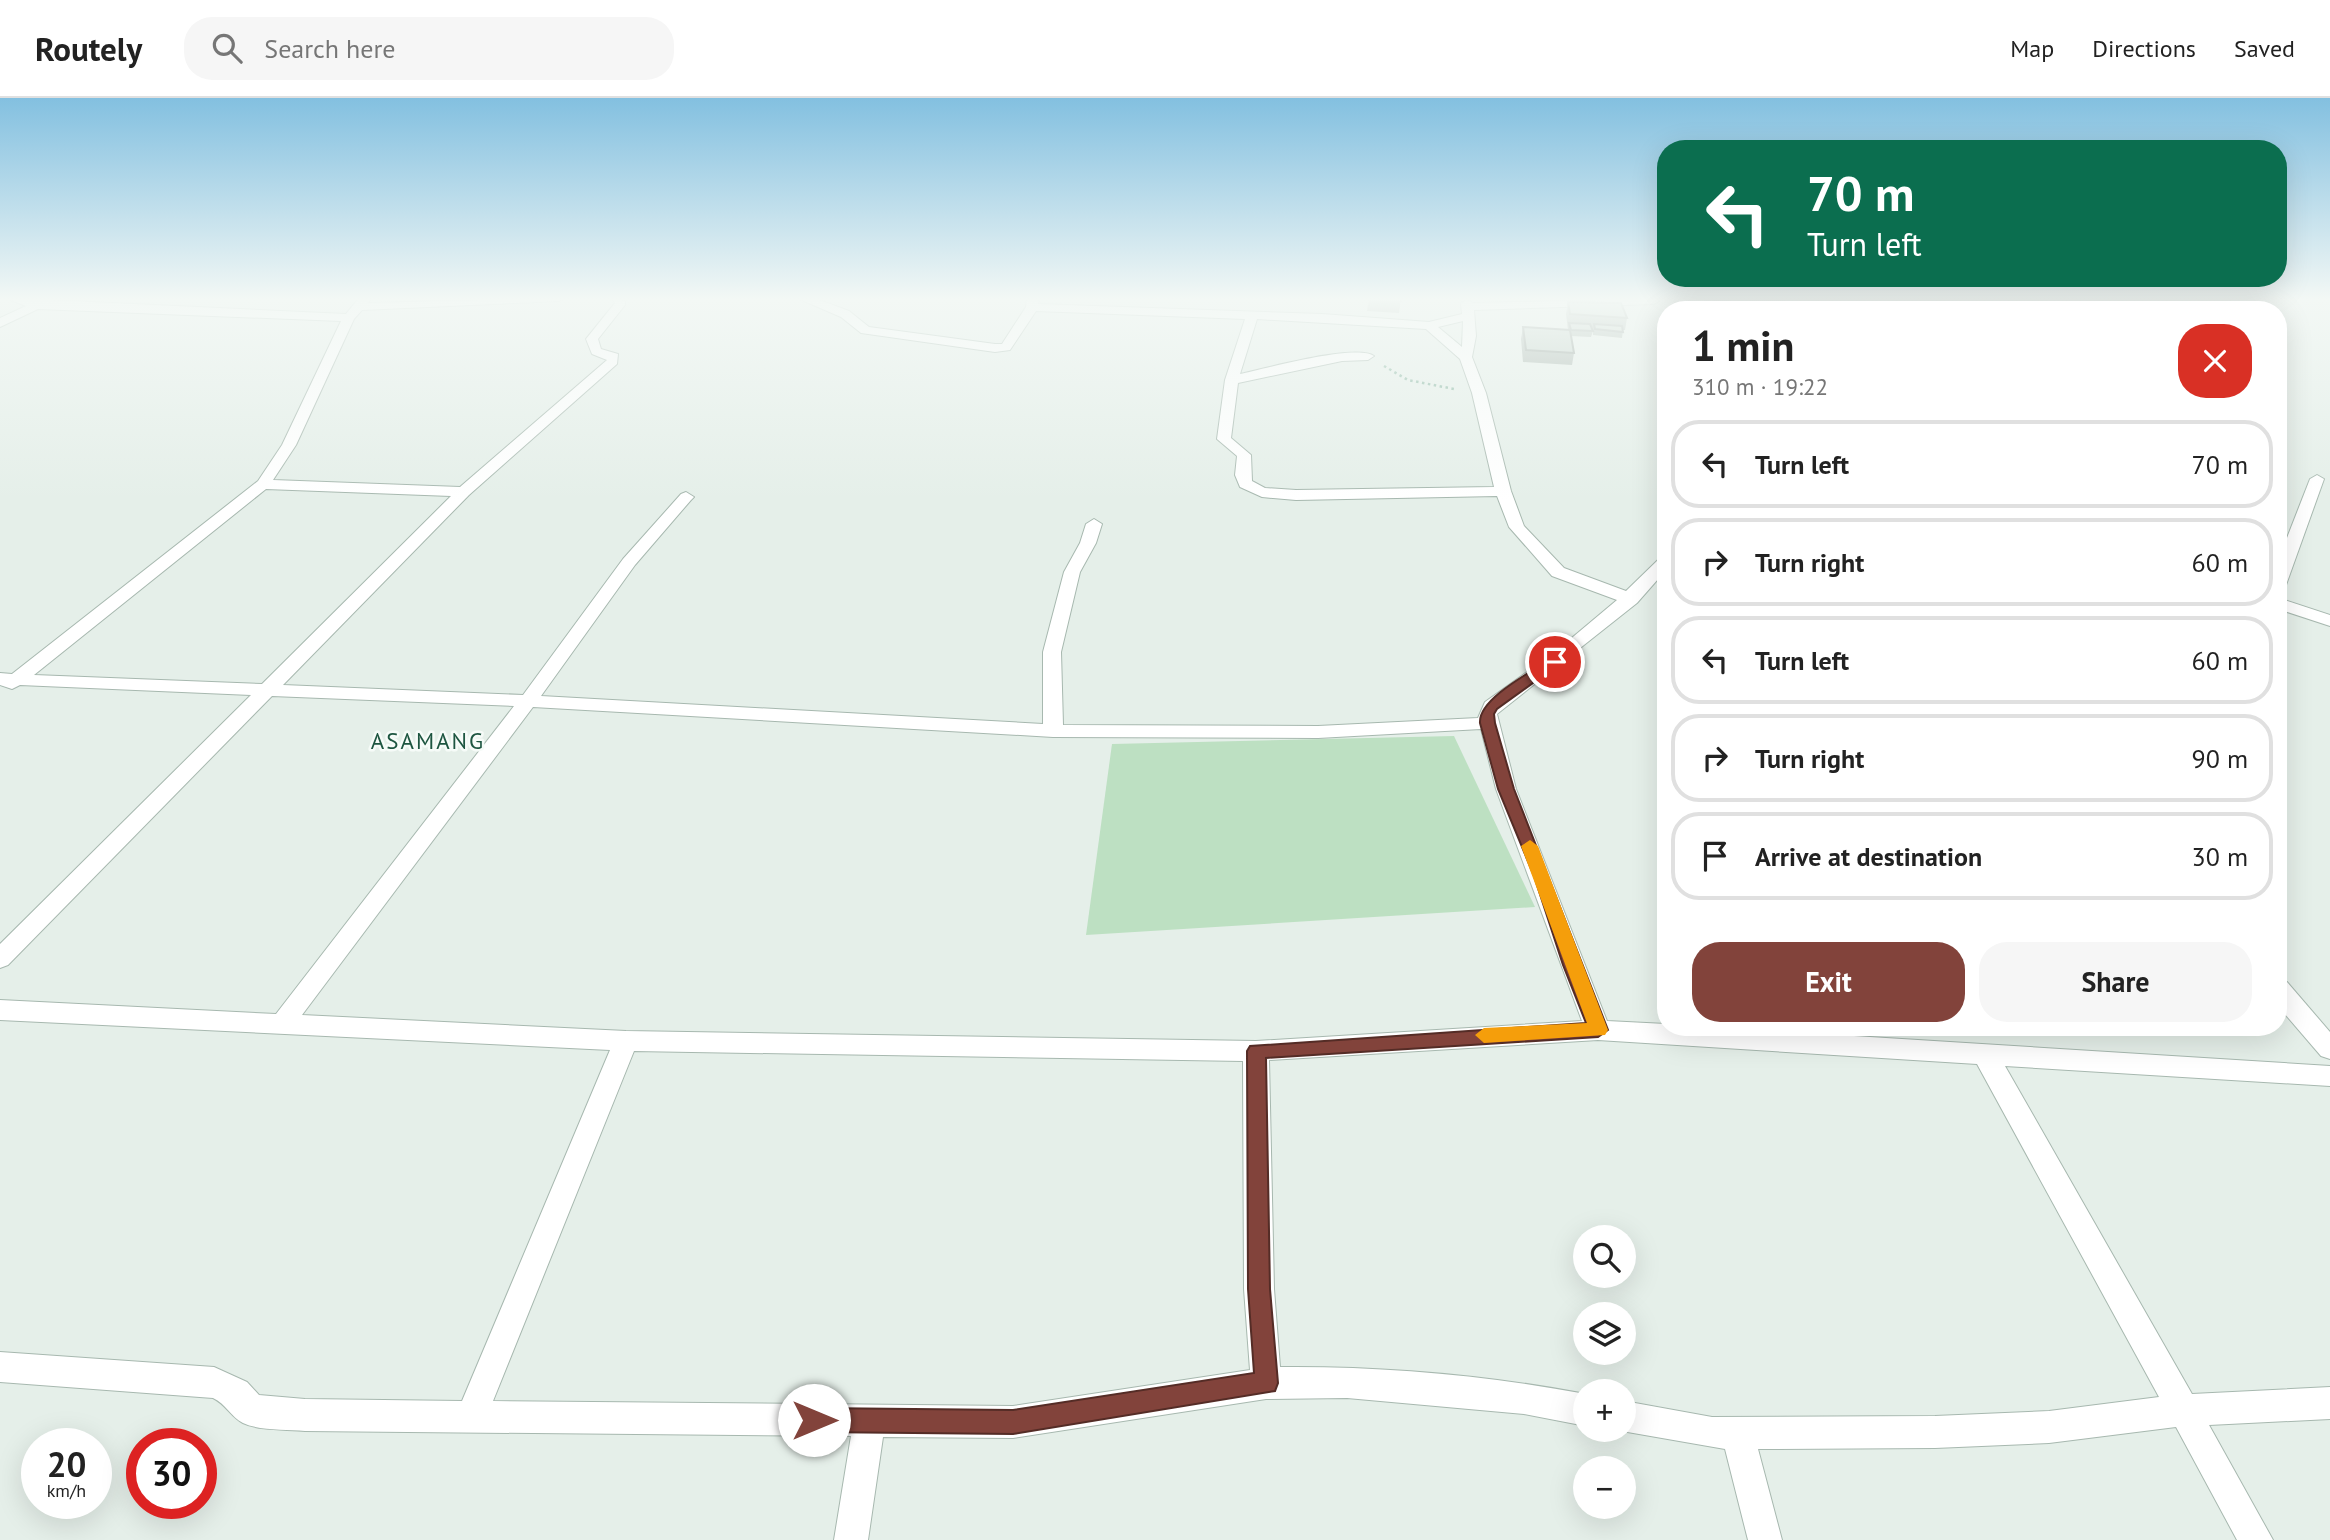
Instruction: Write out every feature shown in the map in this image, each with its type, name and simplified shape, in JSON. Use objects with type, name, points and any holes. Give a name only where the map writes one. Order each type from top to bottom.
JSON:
[{"type":"street","points":[[0,693],[8,679],[263,484],[289,445],[329,365]]},
{"type":"street","points":[[0,959],[464,492],[608,365]]},
{"type":"street","points":[[1237,365],[1224,439],[1244,455],[1242,475],[1245,484],[1262,492],[1296,495],[1503,491]]},
{"type":"street","points":[[1233,380],[1303,365]]},
{"type":"street","points":[[1469,365],[1479,393],[1503,491],[1517,527],[1547,563],[1570,577],[1631,599]]},
{"type":"street","points":[[2287,561],[2318,479]]},
{"type":"street","points":[[263,484],[464,492]]},
{"type":"street","points":[[282,1024],[528,701],[629,562],[686,497]]},
{"type":"street","points":[[1053,731],[1052,652],[1072,572],[1088,543],[1094,524]]},
{"type":"street","points":[[1598,1030],[1572,965],[1542,876],[1506,789],[1487,723],[1487,714],[1492,706],[1555,662],[1631,599],[1657,571]]},
{"type":"street","points":[[2287,606],[2330,621]]},
{"type":"street","points":[[8,679],[528,701],[1053,731],[1318,732],[1487,723]]},
{"type":"street","points":[[2287,999],[2330,1049]]},
{"type":"street","points":[[0,1010],[626,1041],[1256,1051],[1598,1030],[1657,1034]]},
{"type":"street","points":[[1688,1036],[2330,1076]]},
{"type":"street","points":[[471,1417],[626,1041]]},
{"type":"street","points":[[1256,1051],[1259,1289],[1266,1383]]},
{"type":"street","points":[[1986,1056],[2256,1540]]},
{"type":"street","points":[[0,1367],[214,1383],[236,1393],[251,1410],[305,1415],[1013,1422],[1266,1383],[1347,1382],[1524,1398],[1573,1407]]},
{"type":"street","points":[[1636,1419],[1713,1433],[1935,1432],[2049,1427],[2182,1410],[2330,1402]]},
{"type":"street","points":[[851,1540],[870,1420]]},
{"type":"street","points":[[1737,1432],[1765,1540]]},
{"type":"path","points":[[1383,365],[1408,380],[1479,393]]},
{"type":"green space","points":[[1454,736],[1535,907],[1086,935],[1112,744]]},
{"type":"slow traffic","points":[[1484,1035],[1598,1030],[1530,846]]},
{"type":"district","name":"ASAMANG","points":[[428,740]]},
{"type":"route","points":[[814,1420],[1013,1422],[1266,1383],[1259,1289],[1260,1200],[1256,1051],[1598,1030],[1572,965],[1542,876],[1506,789],[1487,723],[1487,714],[1492,706],[1555,662]]}]
